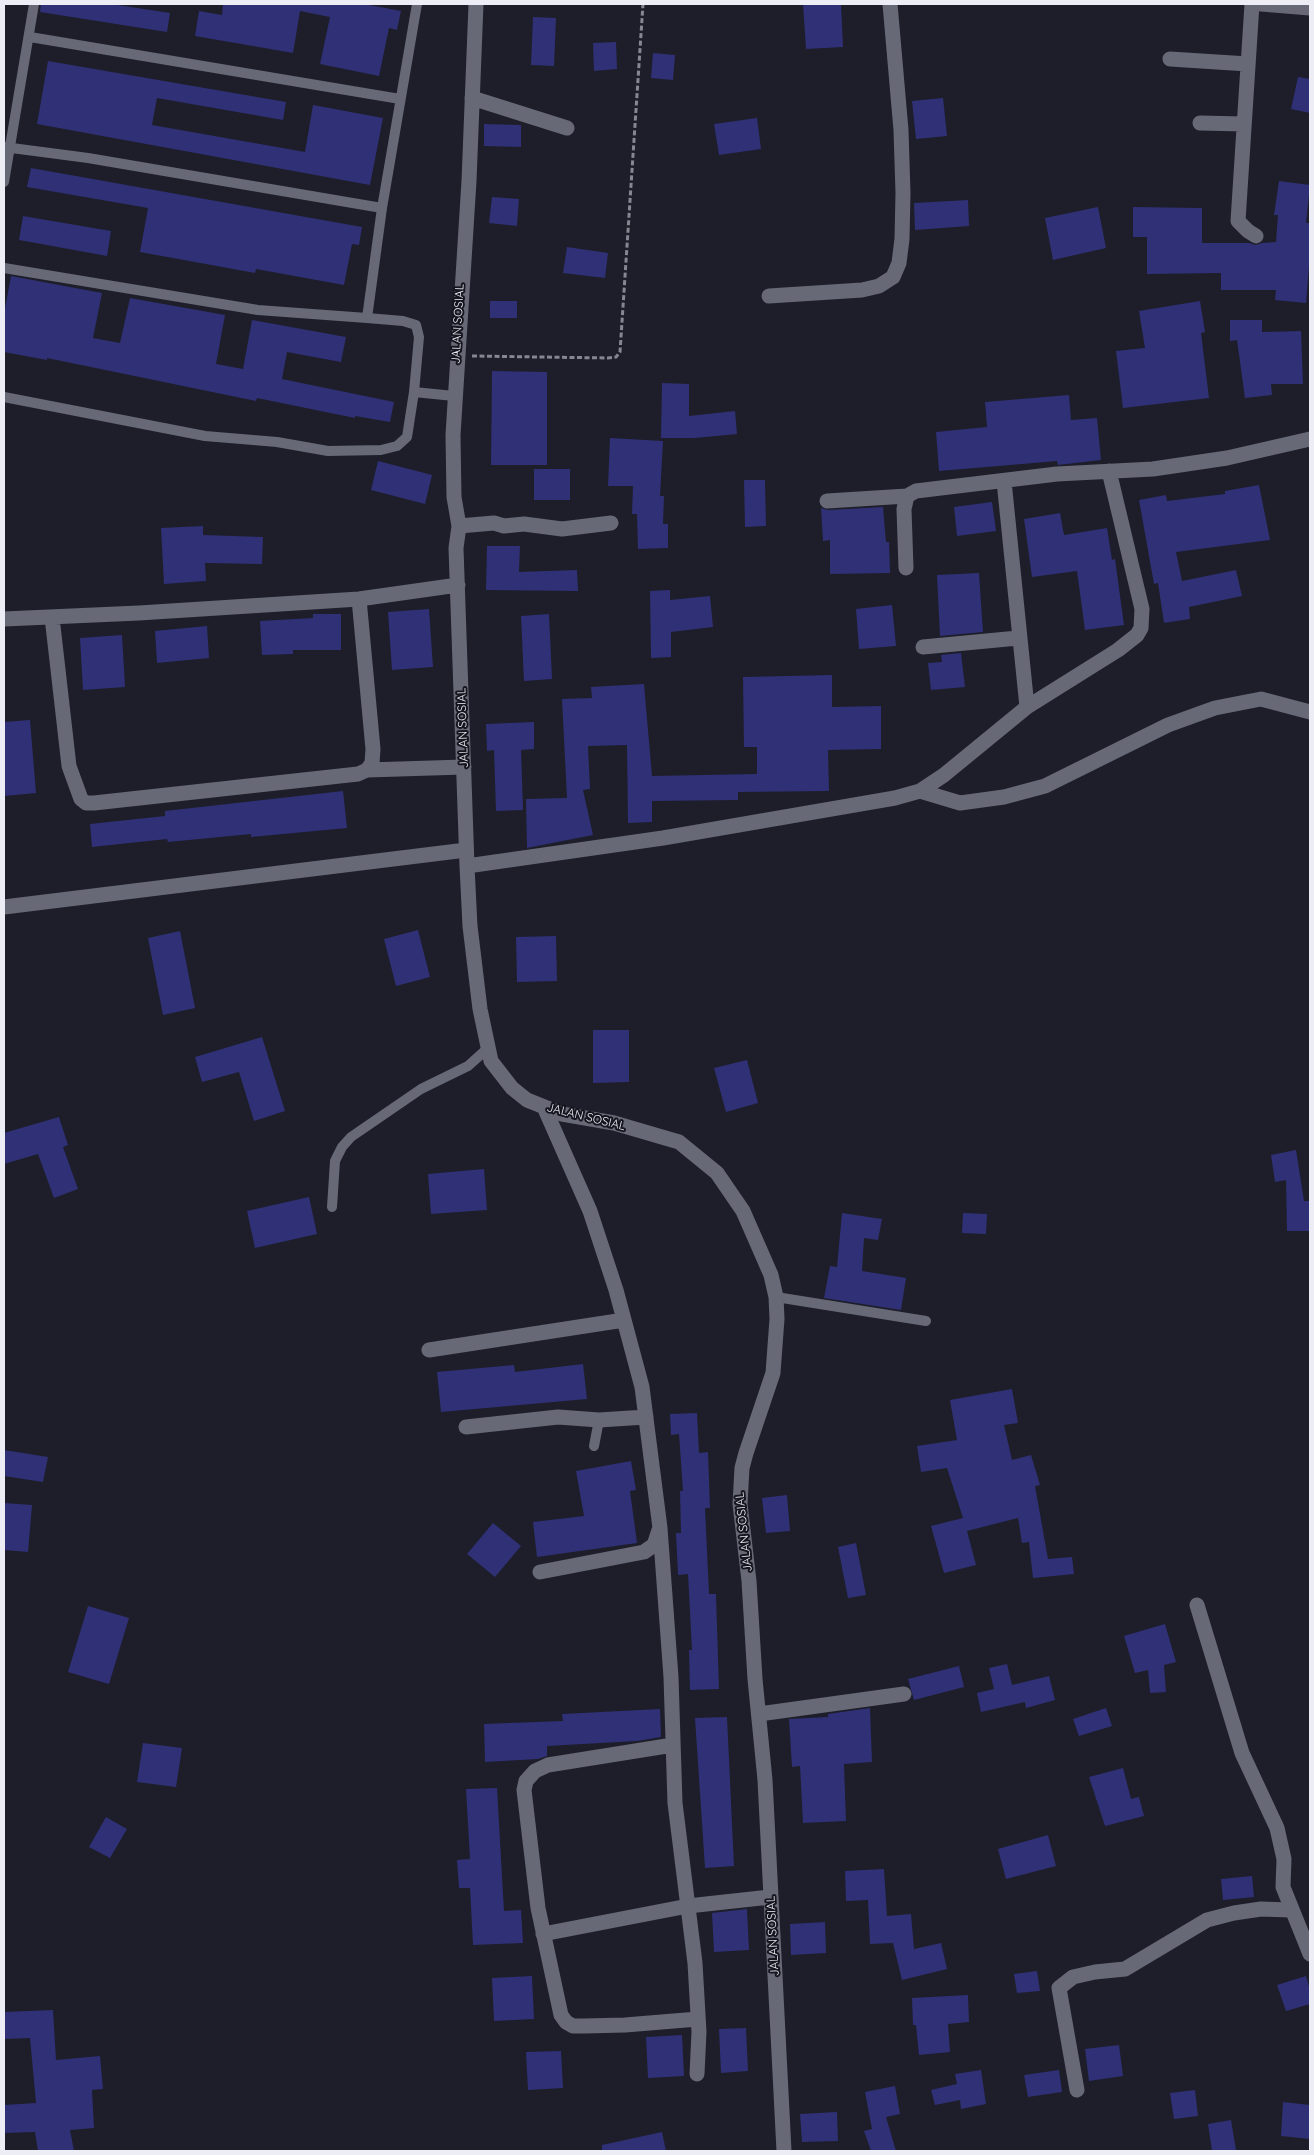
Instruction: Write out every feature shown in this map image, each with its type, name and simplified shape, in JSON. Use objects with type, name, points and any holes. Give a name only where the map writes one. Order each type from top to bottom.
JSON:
[{"type":"street","name":"JALAN SOSIAL","points":[[476,4],[454,396],[454,497],[459,526],[456,548],[466,850],[474,965],[487,1049],[491,1061],[512,1088],[527,1100],[562,1114],[614,1123],[679,1142],[705,1162],[717,1173],[744,1211],[770,1275],[776,1297],[777,1319],[773,1374],[746,1453],[740,1487],[765,1780],[784,2151]]},
{"type":"street","points":[[769,296],[862,290],[879,286],[893,277],[899,262],[902,239],[903,193],[901,130],[890,4]]},
{"type":"street","points":[[1252,4],[1238,221],[1256,236]]},
{"type":"street","points":[[1261,4],[1310,8]]},
{"type":"street","points":[[1170,59],[1248,64]]},
{"type":"street","points":[[472,98],[567,128]]},
{"type":"street","points":[[1200,123],[1244,124]]},
{"type":"street","points":[[827,501],[907,496],[916,491],[938,487],[1057,474],[1153,469],[1227,458],[1310,439]]},
{"type":"street","points":[[467,866],[663,838],[895,798],[920,791],[1027,707],[1131,642],[1141,628],[1142,609],[1109,471]]},
{"type":"street","points":[[1004,481],[1018,638],[1027,707]]},
{"type":"street","points":[[906,568],[904,509],[907,496]]},
{"type":"street","points":[[459,526],[524,524],[562,529],[611,523]]},
{"type":"street","points":[[4,619],[139,614],[359,599],[458,584]]},
{"type":"street","points":[[359,599],[373,749],[372,763],[367,770]]},
{"type":"street","points":[[52,617],[69,766],[75,788],[86,803],[120,802],[358,774],[367,770],[464,767]]},
{"type":"street","points":[[923,647],[1018,638]]},
{"type":"street","points":[[920,791],[960,803],[1004,797],[1037,788],[1168,725],[1215,708],[1261,699],[1310,712]]},
{"type":"street","points":[[4,907],[466,850]]},
{"type":"street","points":[[544,1107],[590,1211],[624,1320],[642,1386],[660,1528],[672,1686],[675,1803],[695,1963],[698,2019],[697,2074]]},
{"type":"street","points":[[429,1350],[624,1320]]},
{"type":"street","points":[[466,1426],[558,1417],[599,1420],[646,1417]]},
{"type":"street","points":[[540,1572],[644,1552],[654,1545],[660,1528]]},
{"type":"street","points":[[1197,1605],[1242,1753],[1277,1828],[1284,1859],[1283,1887],[1290,1910],[1310,1954]]},
{"type":"street","points":[[759,1714],[904,1694]]},
{"type":"street","points":[[674,1744],[548,1765],[535,1771],[526,1781],[524,1790],[532,1864],[544,1934],[555,1993],[561,2015],[566,2022],[573,2026],[624,2025],[698,2019]]},
{"type":"street","points":[[544,1934],[688,1906],[770,1897]]},
{"type":"street","points":[[1077,2090],[1059,1988],[1073,1977],[1095,1972],[1125,1969],[1207,1920],[1234,1913],[1261,1910],[1290,1910]]},
{"type":"lane","points":[[4,182],[7,146],[30,37],[34,4]]},
{"type":"lane","points":[[367,318],[382,208],[417,4]]},
{"type":"lane","points":[[30,37],[400,99]]},
{"type":"lane","points":[[7,146],[382,208]]},
{"type":"lane","points":[[4,268],[258,310],[403,321],[416,325],[419,337],[414,392],[407,437],[397,446],[381,450],[328,451],[277,442],[205,436],[4,397]]},
{"type":"lane","points":[[414,392],[454,396]]},
{"type":"lane","points":[[332,1207],[335,1161],[342,1147],[351,1137],[421,1090],[468,1066],[487,1049]]},
{"type":"lane","points":[[776,1297],[926,1321]]},
{"type":"lane","points":[[594,1446],[599,1420]]},
{"type":"path","points":[[457,355],[608,358],[616,357],[620,352],[643,4]]},
{"type":"building","points":[[41,4],[111,4],[170,13],[167,32],[40,12]]},
{"type":"building","points":[[223,4],[364,4],[401,11],[397,30],[389,28],[379,76],[320,64],[330,17],[300,11],[293,53],[195,36],[199,11],[222,15]]},
{"type":"building","points":[[803,4],[841,4],[843,47],[806,49]]},
{"type":"building","points":[[533,17],[556,18],[554,66],[531,65]]},
{"type":"building","points":[[616,42],[617,69],[594,71],[593,43]]},
{"type":"building","points":[[653,53],[675,55],[673,80],[651,78]]},
{"type":"building","points":[[48,61],[286,102],[283,120],[157,98],[152,125],[305,152],[313,105],[383,118],[370,185],[37,124]]},
{"type":"building","points":[[1298,77],[1310,79],[1310,113],[1291,109]]},
{"type":"building","points":[[943,98],[947,136],[916,139],[912,101]]},
{"type":"building","points":[[757,118],[761,149],[719,155],[714,124]]},
{"type":"building","points":[[484,124],[521,125],[521,147],[484,146]]},
{"type":"building","points":[[31,168],[362,227],[359,245],[352,244],[344,285],[256,269],[255,273],[140,252],[148,208],[27,187]]},
{"type":"building","points":[[1279,181],[1310,185],[1306,223],[1310,223],[1310,254],[1306,303],[1275,300],[1276,290],[1221,290],[1221,273],[1147,274],[1147,237],[1133,237],[1133,207],[1202,208],[1202,243],[1249,243],[1256,245],[1276,242],[1278,215],[1274,215]]},
{"type":"building","points":[[492,197],[519,199],[517,226],[489,223]]},
{"type":"building","points":[[968,200],[969,226],[915,230],[914,203]]},
{"type":"building","points":[[1098,207],[1106,248],[1053,260],[1045,218]]},
{"type":"building","points":[[23,216],[111,231],[107,256],[19,240]]},
{"type":"building","points":[[567,247],[608,253],[605,278],[563,273]]},
{"type":"building","points":[[11,276],[102,293],[93,338],[120,343],[130,298],[225,315],[216,364],[243,369],[252,320],[346,337],[341,362],[287,352],[282,379],[394,402],[390,422],[355,416],[355,418],[257,398],[256,401],[47,358],[47,360],[4,352],[4,314]]},
{"type":"building","points":[[490,301],[517,301],[517,318],[490,318]]},
{"type":"building","points":[[1200,301],[1205,332],[1201,333],[1209,398],[1123,408],[1116,351],[1145,348],[1139,311]]},
{"type":"building","points":[[1230,320],[1262,320],[1262,332],[1301,331],[1303,384],[1271,384],[1272,395],[1245,398],[1237,340],[1230,341]]},
{"type":"building","points":[[492,371],[547,372],[547,465],[491,465]]},
{"type":"building","points":[[662,383],[689,384],[689,416],[735,411],[737,434],[695,438],[661,438]]},
{"type":"building","points":[[1069,395],[1071,420],[1097,418],[1101,460],[1058,465],[1057,461],[939,471],[936,432],[987,427],[985,402]]},
{"type":"building","points":[[610,438],[663,441],[660,496],[664,496],[663,524],[668,524],[668,548],[638,549],[637,514],[632,514],[633,486],[608,486]]},
{"type":"building","points":[[378,461],[432,475],[425,504],[371,490]]},
{"type":"building","points":[[534,469],[570,469],[570,500],[534,500]]},
{"type":"building","points":[[744,480],[765,480],[766,526],[745,527]]},
{"type":"building","points":[[1259,485],[1270,540],[1176,552],[1182,581],[1236,570],[1242,596],[1189,607],[1190,619],[1164,623],[1158,583],[1154,584],[1139,500],[1166,495],[1167,501],[1225,494],[1225,491]]},
{"type":"building","points":[[992,502],[996,531],[957,536],[954,507]]},
{"type":"building","points":[[883,507],[886,542],[889,542],[890,573],[830,574],[830,540],[823,541],[821,508],[828,510]]},
{"type":"building","points":[[1060,513],[1064,535],[1107,528],[1112,560],[1115,559],[1124,625],[1085,630],[1077,571],[1032,577],[1024,519]]},
{"type":"building","points":[[203,526],[203,535],[263,537],[262,564],[205,563],[206,581],[164,584],[161,528]]},
{"type":"building","points":[[487,546],[520,546],[519,572],[577,570],[578,591],[486,590]]},
{"type":"building","points":[[979,573],[983,632],[940,636],[937,575]]},
{"type":"building","points":[[670,590],[670,600],[710,596],[713,627],[671,632],[671,657],[651,658],[650,591]]},
{"type":"building","points":[[892,605],[896,646],[859,649],[856,609]]},
{"type":"building","points":[[429,609],[433,667],[392,670],[388,612]]},
{"type":"building","points":[[313,614],[341,614],[341,650],[293,650],[293,654],[262,655],[260,621],[313,618]]},
{"type":"building","points":[[549,614],[552,679],[524,681],[521,616]]},
{"type":"building","points":[[207,626],[209,658],[157,663],[155,631]]},
{"type":"building","points":[[122,635],[125,687],[83,690],[80,638]]},
{"type":"building","points":[[961,653],[965,687],[931,690],[928,663],[942,662],[941,655]]},
{"type":"building","points":[[832,675],[832,707],[881,706],[881,749],[828,750],[829,791],[738,792],[738,800],[652,801],[652,822],[628,823],[627,745],[588,746],[590,789],[583,790],[593,835],[527,848],[526,799],[567,798],[562,699],[592,698],[591,687],[644,684],[652,776],[757,774],[757,747],[744,747],[743,677]]},
{"type":"building","points":[[30,720],[36,793],[4,796],[4,722]]},
{"type":"building","points":[[534,722],[534,749],[521,750],[523,810],[496,811],[494,750],[487,751],[486,724]]},
{"type":"building","points":[[343,791],[347,828],[251,837],[251,834],[168,842],[167,839],[92,847],[90,824],[165,816],[165,811]]},
{"type":"building","points":[[418,930],[430,977],[396,986],[384,939]]},
{"type":"building","points":[[180,931],[195,1008],[163,1015],[148,938]]},
{"type":"building","points":[[556,936],[557,981],[517,982],[516,937]]},
{"type":"building","points":[[593,1030],[629,1030],[629,1082],[593,1083]]},
{"type":"building","points":[[262,1037],[285,1111],[254,1121],[239,1072],[202,1082],[195,1057]]},
{"type":"building","points":[[747,1060],[758,1103],[726,1112],[714,1068]]},
{"type":"building","points":[[59,1117],[68,1145],[63,1147],[78,1189],[54,1198],[38,1154],[4,1164],[4,1133]]},
{"type":"building","points":[[1296,1150],[1304,1201],[1309,1201],[1309,1231],[1287,1231],[1286,1180],[1275,1182],[1271,1155]]},
{"type":"building","points":[[484,1169],[487,1210],[431,1214],[428,1174]]},
{"type":"building","points":[[309,1197],[317,1234],[255,1248],[247,1211]]},
{"type":"building","points":[[842,1213],[882,1219],[878,1240],[864,1238],[862,1271],[906,1278],[901,1310],[824,1298],[830,1266],[837,1267]]},
{"type":"building","points":[[963,1213],[987,1214],[986,1234],[962,1233]]},
{"type":"building","points":[[583,1364],[587,1399],[441,1412],[437,1372],[514,1365],[515,1372]]},
{"type":"building","points":[[1012,1389],[1018,1423],[1004,1425],[1012,1460],[1031,1455],[1040,1485],[1035,1486],[1048,1559],[1072,1557],[1074,1574],[1033,1578],[1029,1542],[1022,1543],[1018,1518],[967,1531],[976,1565],[944,1573],[931,1526],[963,1518],[947,1468],[921,1472],[917,1446],[957,1440],[950,1400]]},
{"type":"building","points":[[697,1413],[699,1453],[708,1452],[710,1508],[705,1508],[709,1594],[716,1594],[719,1689],[690,1690],[689,1650],[692,1650],[688,1574],[678,1575],[676,1533],[681,1533],[680,1491],[683,1491],[679,1434],[671,1435],[670,1414]]},
{"type":"building","points":[[4,1450],[48,1457],[43,1482],[4,1476]]},
{"type":"building","points":[[631,1461],[636,1490],[630,1491],[637,1543],[537,1557],[533,1522],[584,1516],[576,1471]]},
{"type":"building","points":[[787,1495],[790,1531],[766,1533],[762,1498]]},
{"type":"building","points":[[4,1503],[32,1505],[28,1552],[4,1550]]},
{"type":"building","points":[[493,1523],[521,1546],[495,1577],[467,1554]]},
{"type":"building","points":[[856,1543],[866,1595],[848,1598],[838,1547]]},
{"type":"building","points":[[88,1606],[129,1618],[109,1684],[68,1672]]},
{"type":"building","points":[[1165,1624],[1176,1662],[1164,1665],[1166,1692],[1150,1693],[1148,1670],[1135,1673],[1124,1636]]},
{"type":"building","points":[[1007,1664],[1012,1685],[1049,1676],[1055,1700],[1026,1708],[1025,1702],[981,1712],[977,1693],[994,1689],[989,1668]]},
{"type":"building","points":[[959,1666],[964,1687],[914,1700],[908,1679]]},
{"type":"building","points":[[870,1708],[872,1762],[844,1764],[846,1821],[803,1823],[800,1766],[792,1767],[789,1719],[828,1717],[828,1714]]},
{"type":"building","points":[[1106,1708],[1112,1726],[1079,1736],[1073,1719]]},
{"type":"building","points":[[660,1709],[661,1737],[637,1741],[547,1746],[547,1756],[538,1759],[485,1762],[484,1724],[563,1721],[562,1714]]},
{"type":"building","points":[[727,1717],[734,1866],[705,1868],[695,1718]]},
{"type":"building","points":[[143,1743],[182,1748],[176,1787],[137,1782]]},
{"type":"building","points":[[1123,1768],[1131,1799],[1139,1797],[1144,1816],[1105,1826],[1089,1777]]},
{"type":"building","points":[[497,1788],[504,1911],[521,1910],[523,1943],[473,1945],[470,1888],[459,1888],[457,1860],[470,1859],[466,1789]]},
{"type":"building","points":[[106,1817],[127,1829],[110,1858],[89,1847]]},
{"type":"building","points":[[1048,1835],[1056,1866],[1006,1879],[998,1849]]},
{"type":"building","points":[[884,1869],[887,1916],[911,1914],[914,1949],[941,1943],[947,1969],[902,1980],[893,1943],[870,1944],[868,1900],[846,1901],[845,1871]]},
{"type":"building","points":[[1252,1876],[1254,1897],[1223,1900],[1221,1879]]},
{"type":"building","points":[[747,1909],[749,1950],[714,1952],[712,1913]]},
{"type":"building","points":[[825,1922],[826,1953],[791,1955],[790,1924]]},
{"type":"building","points":[[1037,1971],[1040,1991],[1017,1993],[1014,1974]]},
{"type":"building","points":[[532,1976],[534,2019],[494,2021],[492,1978]]},
{"type":"building","points":[[1306,1976],[1310,1990],[1310,2004],[1286,2011],[1277,1985]]},
{"type":"building","points":[[968,1995],[969,2022],[948,2024],[950,2052],[919,2055],[916,2025],[913,2025],[912,1998]]},
{"type":"building","points":[[53,2010],[56,2060],[100,2056],[103,2089],[92,2090],[94,2128],[70,2130],[74,2151],[38,2151],[35,2132],[4,2133],[4,2105],[36,2103],[30,2038],[4,2039],[4,2012]]},
{"type":"building","points":[[746,2028],[748,2071],[721,2073],[719,2029]]},
{"type":"building","points":[[682,2035],[684,2076],[648,2078],[646,2037]]},
{"type":"building","points":[[1119,2045],[1123,2076],[1089,2081],[1085,2049]]},
{"type":"building","points":[[561,2051],[563,2088],[528,2090],[526,2052]]},
{"type":"building","points":[[981,2070],[986,2104],[961,2109],[960,2100],[935,2105],[931,2090],[957,2084],[955,2074]]},
{"type":"building","points":[[1059,2070],[1062,2092],[1028,2097],[1024,2075]]},
{"type":"building","points":[[895,2086],[900,2114],[886,2117],[896,2151],[871,2151],[864,2131],[872,2129],[865,2092]]},
{"type":"building","points":[[1195,2090],[1198,2116],[1174,2119],[1170,2093]]},
{"type":"building","points":[[1283,2102],[1310,2105],[1310,2139],[1281,2136]]},
{"type":"building","points":[[837,2112],[838,2141],[802,2142],[800,2114]]},
{"type":"building","points":[[1231,2120],[1236,2150],[1212,2151],[1208,2124]]},
{"type":"building","points":[[662,2132],[666,2151],[602,2151],[602,2145]]}]
